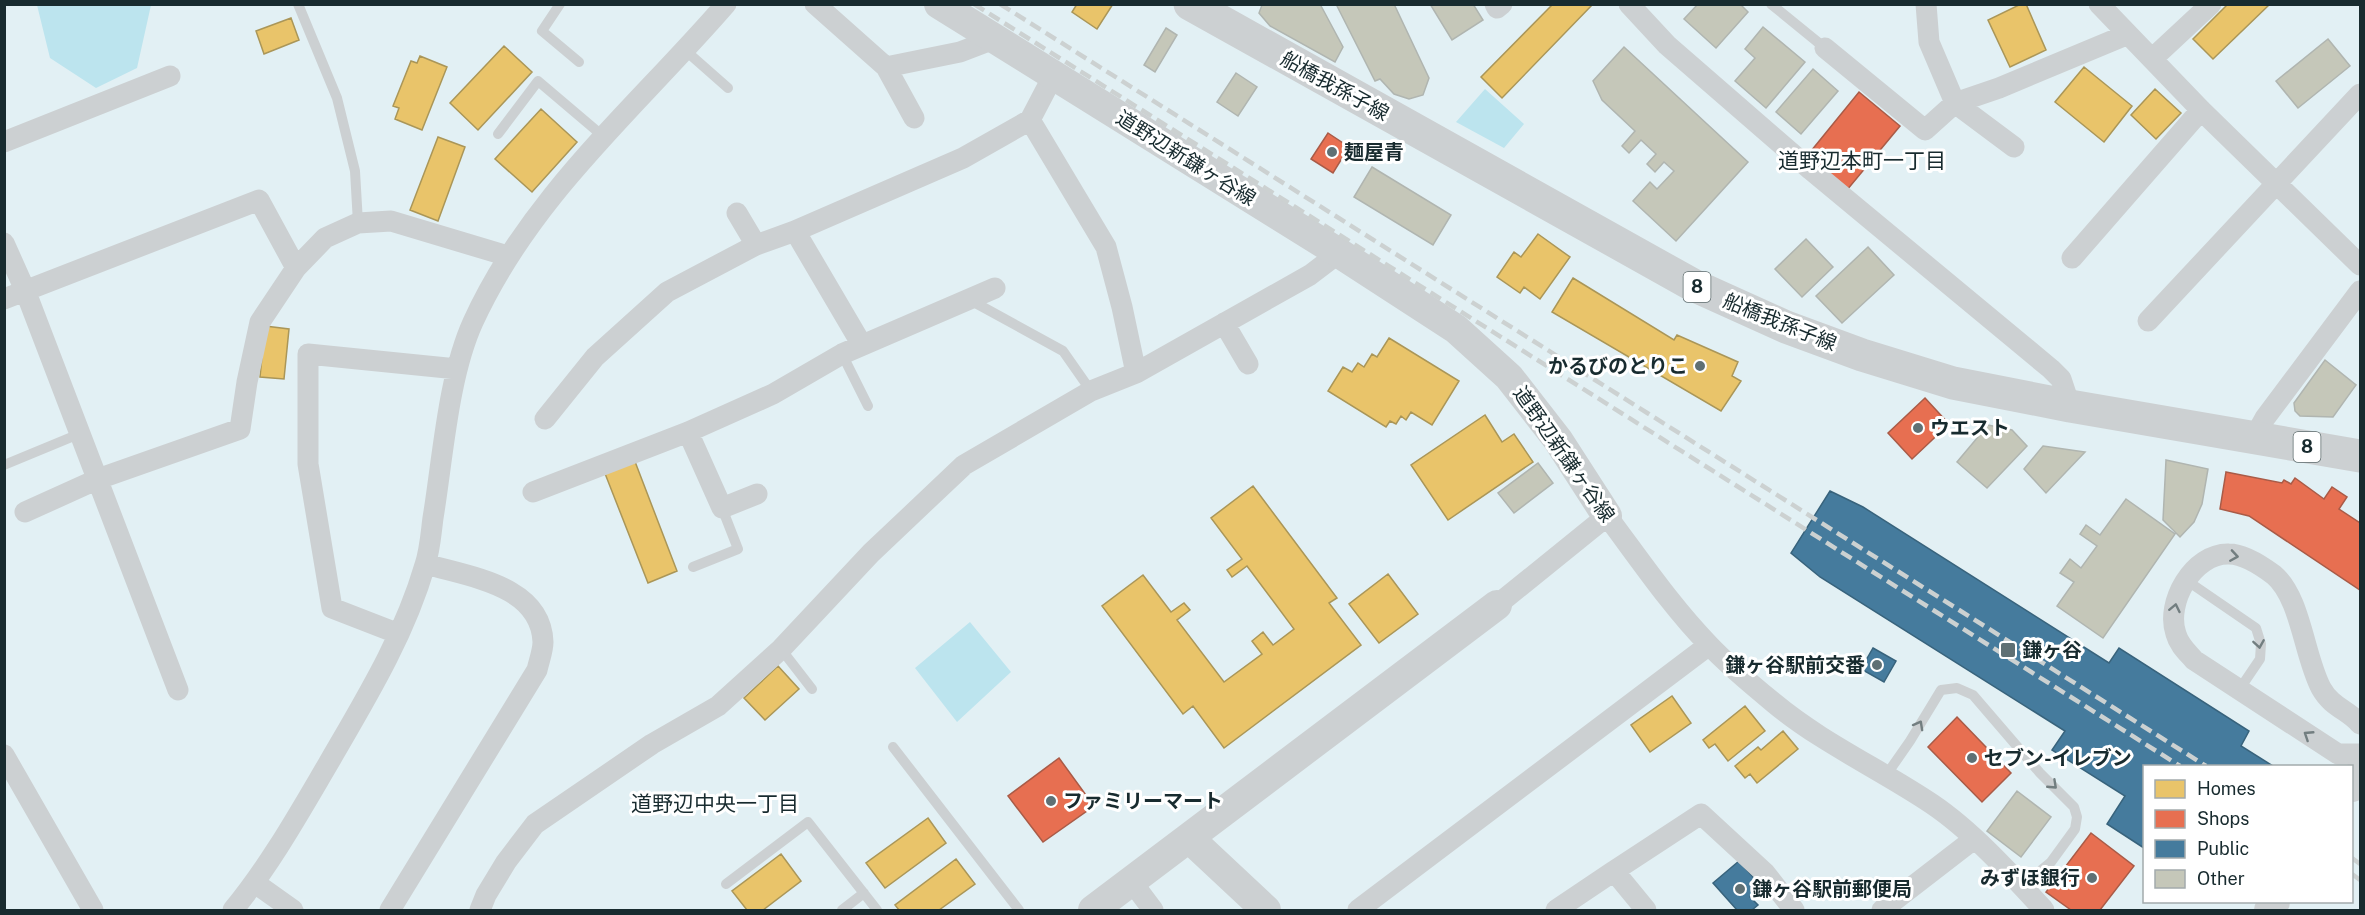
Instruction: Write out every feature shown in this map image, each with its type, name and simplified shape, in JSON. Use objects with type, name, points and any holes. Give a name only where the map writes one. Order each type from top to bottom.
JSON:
[{"type":"main road","name":"船橋我孫子線","points":[[1190,4],[1693,285],[1797,331],[1926,376],[2070,405],[2361,456]]},
{"type":"street","points":[[233,910],[255,883],[281,844],[381,673],[399,634],[426,564],[457,369],[473,323],[508,256],[532,219],[556,189],[686,51],[726,4]]},
{"type":"street","points":[[814,4],[885,67],[914,118]]},
{"type":"street","name":"道野辺新鎌ヶ谷線","points":[[939,4],[1339,253],[1456,329],[1509,377],[1558,440],[1607,516],[1655,580],[1709,645],[1774,704],[1827,741],[1887,774],[1935,806],[1974,839],[2044,910]]},
{"type":"street","points":[[1495,4],[1497,8],[1502,4]]},
{"type":"street","points":[[1629,4],[1667,45],[1802,162],[2051,369],[2061,379],[2070,405]]},
{"type":"street","points":[[1926,4],[1929,42],[1955,103],[2014,147]]},
{"type":"street","points":[[2099,4],[2126,35],[2201,110],[2361,265]]},
{"type":"street","points":[[2152,59],[2211,4]]},
{"type":"street","points":[[1824,48],[1925,130],[1955,103],[1999,88],[2126,35]]},
{"type":"street","points":[[885,67],[960,52],[994,39]]},
{"type":"street","points":[[4,142],[170,76]]},
{"type":"street","points":[[545,419],[595,357],[668,292],[756,245],[795,231],[963,158],[1030,120],[1053,76]]},
{"type":"street","points":[[2148,321],[2361,94]]},
{"type":"street","points":[[2072,258],[2201,110]]},
{"type":"street","points":[[1030,120],[1106,248],[1136,372]]},
{"type":"street","points":[[4,299],[260,200],[296,268]]},
{"type":"street","points":[[737,213],[756,245]]},
{"type":"street","points":[[25,512],[98,479],[240,429],[246,382],[260,322],[296,268],[325,238],[358,223],[391,221],[508,256]]},
{"type":"street","points":[[795,231],[862,345]]},
{"type":"street","points":[[4,243],[25,290],[178,690]]},
{"type":"street","points":[[480,910],[486,895],[506,862],[535,824],[652,744],[718,706],[780,649],[871,553],[964,465],[1091,391],[1136,372],[1310,275],[1339,253]]},
{"type":"street","points":[[533,492],[688,432],[773,394],[842,354],[995,288]]},
{"type":"street","points":[[2254,438],[2265,418],[2361,291]]},
{"type":"street","points":[[1224,323],[1248,364]]},
{"type":"street","points":[[399,634],[332,608],[308,464],[308,354],[457,369]]},
{"type":"street","points":[[688,432],[722,508],[757,494]]},
{"type":"street","points":[[1092,910],[1497,605],[1607,516]]},
{"type":"street","points":[[2361,724],[2330,702],[2320,687],[2287,591],[2274,576],[2248,559],[2229,554],[2211,557],[2196,567],[2186,580],[2176,602],[2173,618],[2175,634],[2182,647],[2194,660],[2338,754],[2361,754]]},
{"type":"street","points":[[390,910],[537,669],[543,644],[539,621],[525,601],[510,590],[426,564]]},
{"type":"street","points":[[1358,910],[1709,645]]},
{"type":"street","points":[[4,755],[93,910]]},
{"type":"street","points":[[1556,910],[1701,814],[1765,873],[1794,910]]},
{"type":"street","points":[[1189,838],[1266,910]]},
{"type":"street","points":[[1882,910],[1974,839]]},
{"type":"street","points":[[1614,871],[1646,910]]},
{"type":"street","points":[[1132,882],[1153,910]]},
{"type":"street","points":[[255,883],[293,910]]},
{"type":"lane","points":[[298,4],[337,98],[355,171],[358,223]]},
{"type":"lane","points":[[560,4],[542,31],[579,62]]},
{"type":"lane","points":[[1771,4],[1824,48]]},
{"type":"lane","points":[[686,51],[728,88]]},
{"type":"lane","points":[[498,134],[538,81],[604,138]]},
{"type":"lane","points":[[969,299],[1063,351],[1091,391]]},
{"type":"lane","points":[[842,354],[868,406]]},
{"type":"lane","points":[[4,465],[79,434]]},
{"type":"lane","points":[[693,567],[738,549],[722,508]]},
{"type":"lane","points":[[2186,580],[2256,628],[2261,644],[2260,659],[2239,690]]},
{"type":"lane","points":[[780,649],[812,689]]},
{"type":"lane","points":[[1887,774],[1941,690],[1957,688],[1973,695],[2040,773],[2074,807],[2078,817],[2074,829],[2051,862],[2022,886]]},
{"type":"lane","points":[[893,747],[1018,910]]},
{"type":"lane","points":[[726,884],[808,822],[878,910]]},
{"type":"lane","points":[[842,910],[864,893]]},
{"type":"shaded area","points":[[37,5],[151,5],[137,68],[96,88],[50,58]]},
{"type":"shaded area","points":[[1485,89],[1524,124],[1504,148],[1456,122]]},
{"type":"shaded area","points":[[970,622],[1011,672],[957,722],[915,668]]},
{"type":"building: Homes","points":[[1077,4],[1113,4],[1097,29],[1072,12]]},
{"type":"building: Homes","points":[[1553,4],[1593,4],[1502,98],[1481,77]]},
{"type":"building: Homes","points":[[2021,4],[2026,4],[2046,50],[2010,67],[1988,20]]},
{"type":"building: Homes","points":[[2228,4],[2270,4],[2213,59],[2193,39]]},
{"type":"building: Homes","points":[[291,18],[299,40],[264,54],[256,31]]},
{"type":"building: Homes","points":[[504,46],[532,72],[478,130],[450,103]]},
{"type":"building: Homes","points":[[420,56],[447,67],[422,130],[395,119],[399,108],[393,106],[411,61],[417,63]]},
{"type":"building: Homes","points":[[2084,67],[2132,106],[2104,142],[2055,102]]},
{"type":"building: Homes","points":[[2155,89],[2181,113],[2156,139],[2131,115]]},
{"type":"building: Homes","points":[[541,109],[577,142],[532,192],[495,159]]},
{"type":"building: Homes","points":[[438,137],[465,147],[438,221],[410,210]]},
{"type":"building: Homes","points":[[1538,234],[1570,257],[1540,299],[1524,287],[1520,293],[1497,277],[1514,252],[1521,257]]},
{"type":"building: Homes","points":[[1573,278],[1674,340],[1677,335],[1738,362],[1732,376],[1741,381],[1721,411],[1552,312]]},
{"type":"building: Homes","points":[[265,326],[289,329],[284,379],[260,377]]},
{"type":"building: Homes","points":[[1389,338],[1459,381],[1432,425],[1411,412],[1406,420],[1401,416],[1396,424],[1390,421],[1386,427],[1328,391],[1343,367],[1352,372],[1358,363],[1364,367],[1372,354],[1377,357]]},
{"type":"building: Homes","points":[[1485,415],[1502,442],[1514,434],[1533,462],[1448,520],[1411,465]]},
{"type":"building: Homes","points":[[634,459],[677,571],[648,583],[604,471]]},
{"type":"building: Homes","points":[[1253,486],[1337,598],[1329,603],[1361,645],[1224,748],[1193,706],[1183,714],[1102,606],[1143,575],[1171,612],[1184,603],[1190,610],[1177,620],[1224,682],[1262,654],[1252,641],[1263,632],[1273,645],[1294,629],[1247,566],[1232,577],[1227,570],[1242,559],[1211,518]]},
{"type":"building: Homes","points":[[1388,574],[1418,614],[1379,643],[1349,604]]},
{"type":"building: Homes","points":[[778,666],[799,689],[765,720],[744,698]]},
{"type":"building: Homes","points":[[1672,696],[1691,723],[1650,752],[1631,725]]},
{"type":"building: Homes","points":[[1745,706],[1765,731],[1728,761],[1715,744],[1709,748],[1703,740]]},
{"type":"building: Homes","points":[[1783,731],[1798,749],[1757,783],[1750,774],[1745,778],[1735,766],[1758,747],[1761,750]]},
{"type":"building: Homes","points":[[928,818],[946,843],[885,888],[866,863]]},
{"type":"building: Homes","points":[[781,854],[801,881],[763,910],[747,910],[732,891]]},
{"type":"building: Homes","points":[[956,859],[975,884],[939,910],[899,910],[895,905]]},
{"type":"building: Shops","points":[[1859,92],[1900,126],[1847,190],[1807,156]]},
{"type":"building: Shops","points":[[1328,133],[1349,147],[1333,173],[1311,159]]},
{"type":"building: Shops","points":[[1925,398],[1949,424],[1912,459],[1888,433]]},
{"type":"building: Shops","points":[[2226,472],[2282,483],[2284,480],[2291,484],[2295,478],[2324,499],[2332,487],[2347,497],[2339,509],[2360,523],[2360,590],[2249,516],[2220,509]]},
{"type":"building: Shops","points":[[1957,717],[2011,773],[1982,802],[1928,747]]},
{"type":"building: Shops","name":"ファミリーマート","points":[[1059,758],[1094,806],[1043,842],[1008,796]]},
{"type":"building: Shops","points":[[2091,833],[2134,866],[2100,910],[2071,910],[2046,892]]},
{"type":"building: Public","name":"鎌ヶ谷","points":[[1830,491],[1863,507],[2109,663],[2119,648],[2249,731],[2241,746],[2271,765],[2143,765],[2143,847],[2107,824],[2125,796],[2052,750],[2065,731],[1820,577],[1791,553]]},
{"type":"building: Public","points":[[1873,648],[1896,661],[1884,682],[1861,669]]},
{"type":"building: Public","points":[[1739,861],[1761,886],[1750,897],[1758,905],[1752,910],[1737,910],[1713,883]]},
{"type":"building: Other","points":[[1265,4],[1320,4],[1343,47],[1335,62],[1270,26],[1259,13],[1262,5]]},
{"type":"building: Other","points":[[1336,4],[1394,4],[1429,78],[1423,95],[1409,99],[1394,94],[1380,79],[1375,81]]},
{"type":"building: Other","points":[[1430,4],[1473,4],[1483,20],[1452,40]]},
{"type":"building: Other","points":[[1698,4],[1740,4],[1748,12],[1716,48],[1684,19]]},
{"type":"building: Other","points":[[1763,27],[1805,62],[1766,108],[1735,81],[1755,58],[1745,49]]},
{"type":"building: Other","points":[[1166,28],[1177,35],[1155,72],[1144,65]]},
{"type":"building: Other","points":[[2328,39],[2350,66],[2298,108],[2276,81]]},
{"type":"building: Other","points":[[1624,47],[1748,162],[1676,241],[1633,201],[1650,182],[1657,189],[1674,171],[1664,162],[1655,172],[1647,164],[1656,154],[1641,140],[1629,153],[1622,146],[1635,131],[1602,100],[1593,81]]},
{"type":"building: Other","points":[[1813,69],[1838,91],[1801,134],[1776,112]]},
{"type":"building: Other","points":[[1236,73],[1257,87],[1238,116],[1217,102]]},
{"type":"building: Other","points":[[1372,167],[1451,215],[1433,245],[1354,197]]},
{"type":"building: Other","points":[[1806,239],[1833,267],[1802,297],[1775,269]]},
{"type":"building: Other","points":[[1868,247],[1894,275],[1842,323],[1816,296]]},
{"type":"building: Other","points":[[2325,360],[2356,385],[2333,417],[2300,416],[2295,411],[2294,403]]},
{"type":"building: Other","points":[[1988,425],[2012,430],[2027,446],[1987,488],[1957,462]]},
{"type":"building: Other","points":[[2043,446],[2085,452],[2046,493],[2024,469]]},
{"type":"building: Other","points":[[2166,460],[2208,469],[2202,504],[2194,522],[2180,537],[2163,520]]},
{"type":"building: Other","points":[[1538,463],[1553,483],[1514,513],[1498,493]]},
{"type":"building: Other","points":[[2126,499],[2175,534],[2103,638],[2057,606],[2074,582],[2060,573],[2070,559],[2081,568],[2097,546],[2080,534],[2086,525],[2100,535]]},
{"type":"building: Other","points":[[2017,791],[2051,817],[2021,857],[1987,831]]},
{"type":"railway","points":[[974,4],[2178,765]]},
{"type":"railway","points":[[1000,4],[2204,765]]},
{"type":"railway","points":[[2353,859],[2360,864]]},
{"type":"railway","points":[[2353,875],[2360,880]]},
{"type":"place","name":"麺屋青","points":[[1332,152]]},
{"type":"place","name":"かるびのとりこ","points":[[1700,366]]},
{"type":"place","name":"ウエスト","points":[[1918,428]]},
{"type":"place","name":"鎌ヶ谷","points":[[2008,650]]},
{"type":"place","name":"鎌ヶ谷駅前交番","points":[[1877,665]]},
{"type":"place","name":"セブン-イレブン","points":[[1972,758]]},
{"type":"place","name":"ファミリーマート","points":[[1051,801]]},
{"type":"place","name":"みずほ銀行","points":[[2092,878]]},
{"type":"place","name":"鎌ヶ谷駅前郵便局","points":[[1740,889]]},
{"type":"district","name":"道野辺本町一丁目","points":[[1862,161]]},
{"type":"district","name":"道野辺中央一丁目","points":[[715,804]]}]
